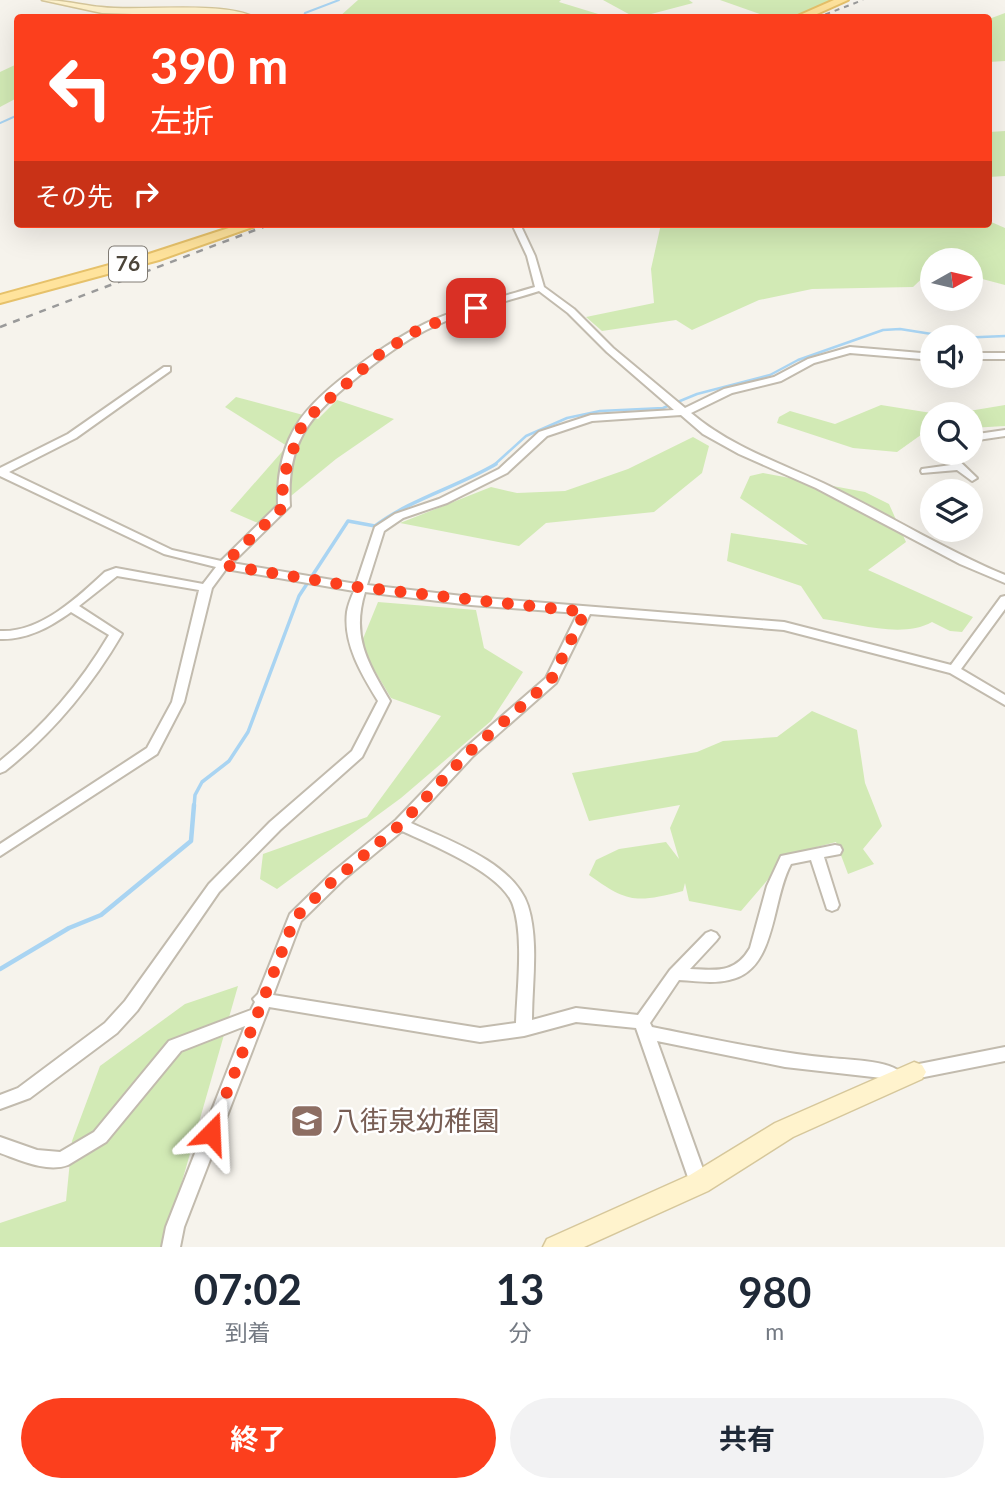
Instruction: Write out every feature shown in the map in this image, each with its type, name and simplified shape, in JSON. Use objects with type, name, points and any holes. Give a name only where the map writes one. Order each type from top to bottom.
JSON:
[{"type":"main road","points":[[808,14],[844,0]]},
{"type":"main road","name":"76","points":[[0,299],[155,257],[242,228]]},
{"type":"street","points":[[47,0],[102,10],[227,14]]},
{"type":"street","points":[[518,228],[531,256],[540,288],[571,311],[707,432],[743,452],[820,485],[964,562],[1005,579]]},
{"type":"street","points":[[0,852],[152,751],[178,702],[206,588],[223,565],[284,506],[282,481],[303,422],[381,353],[421,328],[455,314],[540,288]]},
{"type":"street","points":[[0,1102],[24,1093],[111,1028],[131,1006],[214,888],[275,826],[357,754],[384,701],[366,670],[354,638],[353,612],[358,587],[379,529],[399,516],[443,501],[503,471],[543,434],[591,418],[684,412],[728,391],[777,379],[811,361],[850,350],[920,356]]},
{"type":"street","points":[[983,356],[1005,356]]},
{"type":"street","points":[[167,369],[72,436],[0,472],[168,552],[223,565],[358,587],[585,612],[784,626],[895,652],[954,670],[1005,701]]},
{"type":"street","points":[[983,436],[1005,433]]},
{"type":"street","points":[[926,471],[957,467],[972,478]]},
{"type":"street","points":[[0,635],[19,634],[73,608],[109,575],[116,572],[206,588]]},
{"type":"street","points":[[954,670],[1005,600]]},
{"type":"street","points":[[0,768],[31,745],[86,682],[116,634],[73,608]]},
{"type":"street","points":[[171,1247],[175,1227],[258,1007],[295,918],[338,876],[401,824],[468,753],[551,680],[585,612]]},
{"type":"street","points":[[401,824],[483,866],[507,883],[520,903],[524,1029]]},
{"type":"street","points":[[675,974],[728,974],[740,971],[757,948],[776,874],[786,860],[835,850]]},
{"type":"street","points":[[816,854],[832,905]]},
{"type":"street","points":[[699,1183],[645,1027],[675,974],[711,937]]},
{"type":"street","points":[[0,1145],[37,1158],[62,1160],[100,1138],[175,1046],[258,1007],[480,1035],[524,1029],[576,1015],[645,1027],[785,1060],[906,1075]]},
{"type":"street","points":[[556,1247],[699,1183],[783,1130],[906,1075],[1005,1054]]},
{"type":"green space","points":[[358,0],[561,0],[559,2],[598,14],[390,14],[342,14]]},
{"type":"green space","points":[[603,0],[689,0],[693,3],[651,14],[629,14]]},
{"type":"green space","points":[[720,0],[840,0],[801,14],[760,14]]},
{"type":"green space","points":[[1005,13],[1005,61],[992,62],[992,18]]},
{"type":"green space","points":[[14,65],[14,100],[0,107],[0,72]]},
{"type":"green space","points":[[1005,131],[1005,176],[992,177],[992,132]]},
{"type":"green space","points":[[992,222],[1005,228],[1005,285],[984,279],[984,248],[920,248],[920,280],[913,287],[812,289],[759,300],[692,330],[676,320],[602,331],[586,317],[654,303],[651,269],[660,228],[992,228]]},
{"type":"green space","points":[[236,397],[318,419],[337,400],[394,419],[336,459],[258,523],[230,511],[287,446],[225,407]]},
{"type":"green space","points":[[881,405],[920,411],[920,436],[897,452],[853,448],[777,423],[779,417],[790,411],[835,424]]},
{"type":"green space","points":[[1005,405],[1005,426],[983,427],[983,409]]},
{"type":"green space","points":[[693,437],[709,446],[702,473],[654,512],[546,523],[519,546],[400,523],[491,487],[517,493],[565,491],[628,469]]},
{"type":"green space","points":[[763,473],[865,492],[889,504],[906,542],[868,570],[973,617],[962,632],[950,631],[932,622],[920,627],[893,630],[823,619],[801,586],[727,561],[731,533],[808,545],[740,498],[750,476]]},
{"type":"green space","points":[[378,602],[476,610],[484,648],[523,672],[491,721],[401,798],[277,889],[260,879],[263,854],[367,817],[441,716],[391,698],[360,646]]},
{"type":"green space","points":[[812,711],[857,730],[865,783],[882,826],[863,849],[874,864],[848,874],[836,842],[790,854],[741,911],[689,901],[685,883],[683,891],[643,899],[623,896],[589,875],[596,860],[619,849],[666,842],[679,859],[670,828],[680,805],[589,821],[572,773],[697,752],[723,741],[777,737]]},
{"type":"green space","points":[[238,986],[165,1241],[160,1247],[0,1247],[0,1223],[66,1201],[72,1141],[100,1066],[185,1004]]},
{"type":"waterway","points":[[305,14],[339,0]]},
{"type":"waterway","points":[[0,123],[14,117]]},
{"type":"waterway","points":[[494,465],[526,436],[567,418],[600,411],[663,408],[697,394],[770,375],[798,360],[883,330],[900,329],[957,338],[1005,336]]},
{"type":"waterway","points":[[194,807],[195,795],[202,782],[229,761],[248,732],[299,596],[348,521],[375,526],[404,508],[494,465]]},
{"type":"waterway","points":[[0,969],[69,928],[101,915],[191,841],[194,805]]},
{"type":"railway","points":[[826,14],[863,0]]},
{"type":"railway","points":[[0,327],[260,228]]},
{"type":"place","name":"八街泉幼稚園","points":[[307,1121]]},
{"type":"route","points":[[211,1133],[261,999],[295,918],[338,876],[401,824],[468,753],[551,680],[585,612],[358,587],[223,565],[284,506],[282,481],[303,422],[381,353],[421,328],[476,308]]}]
